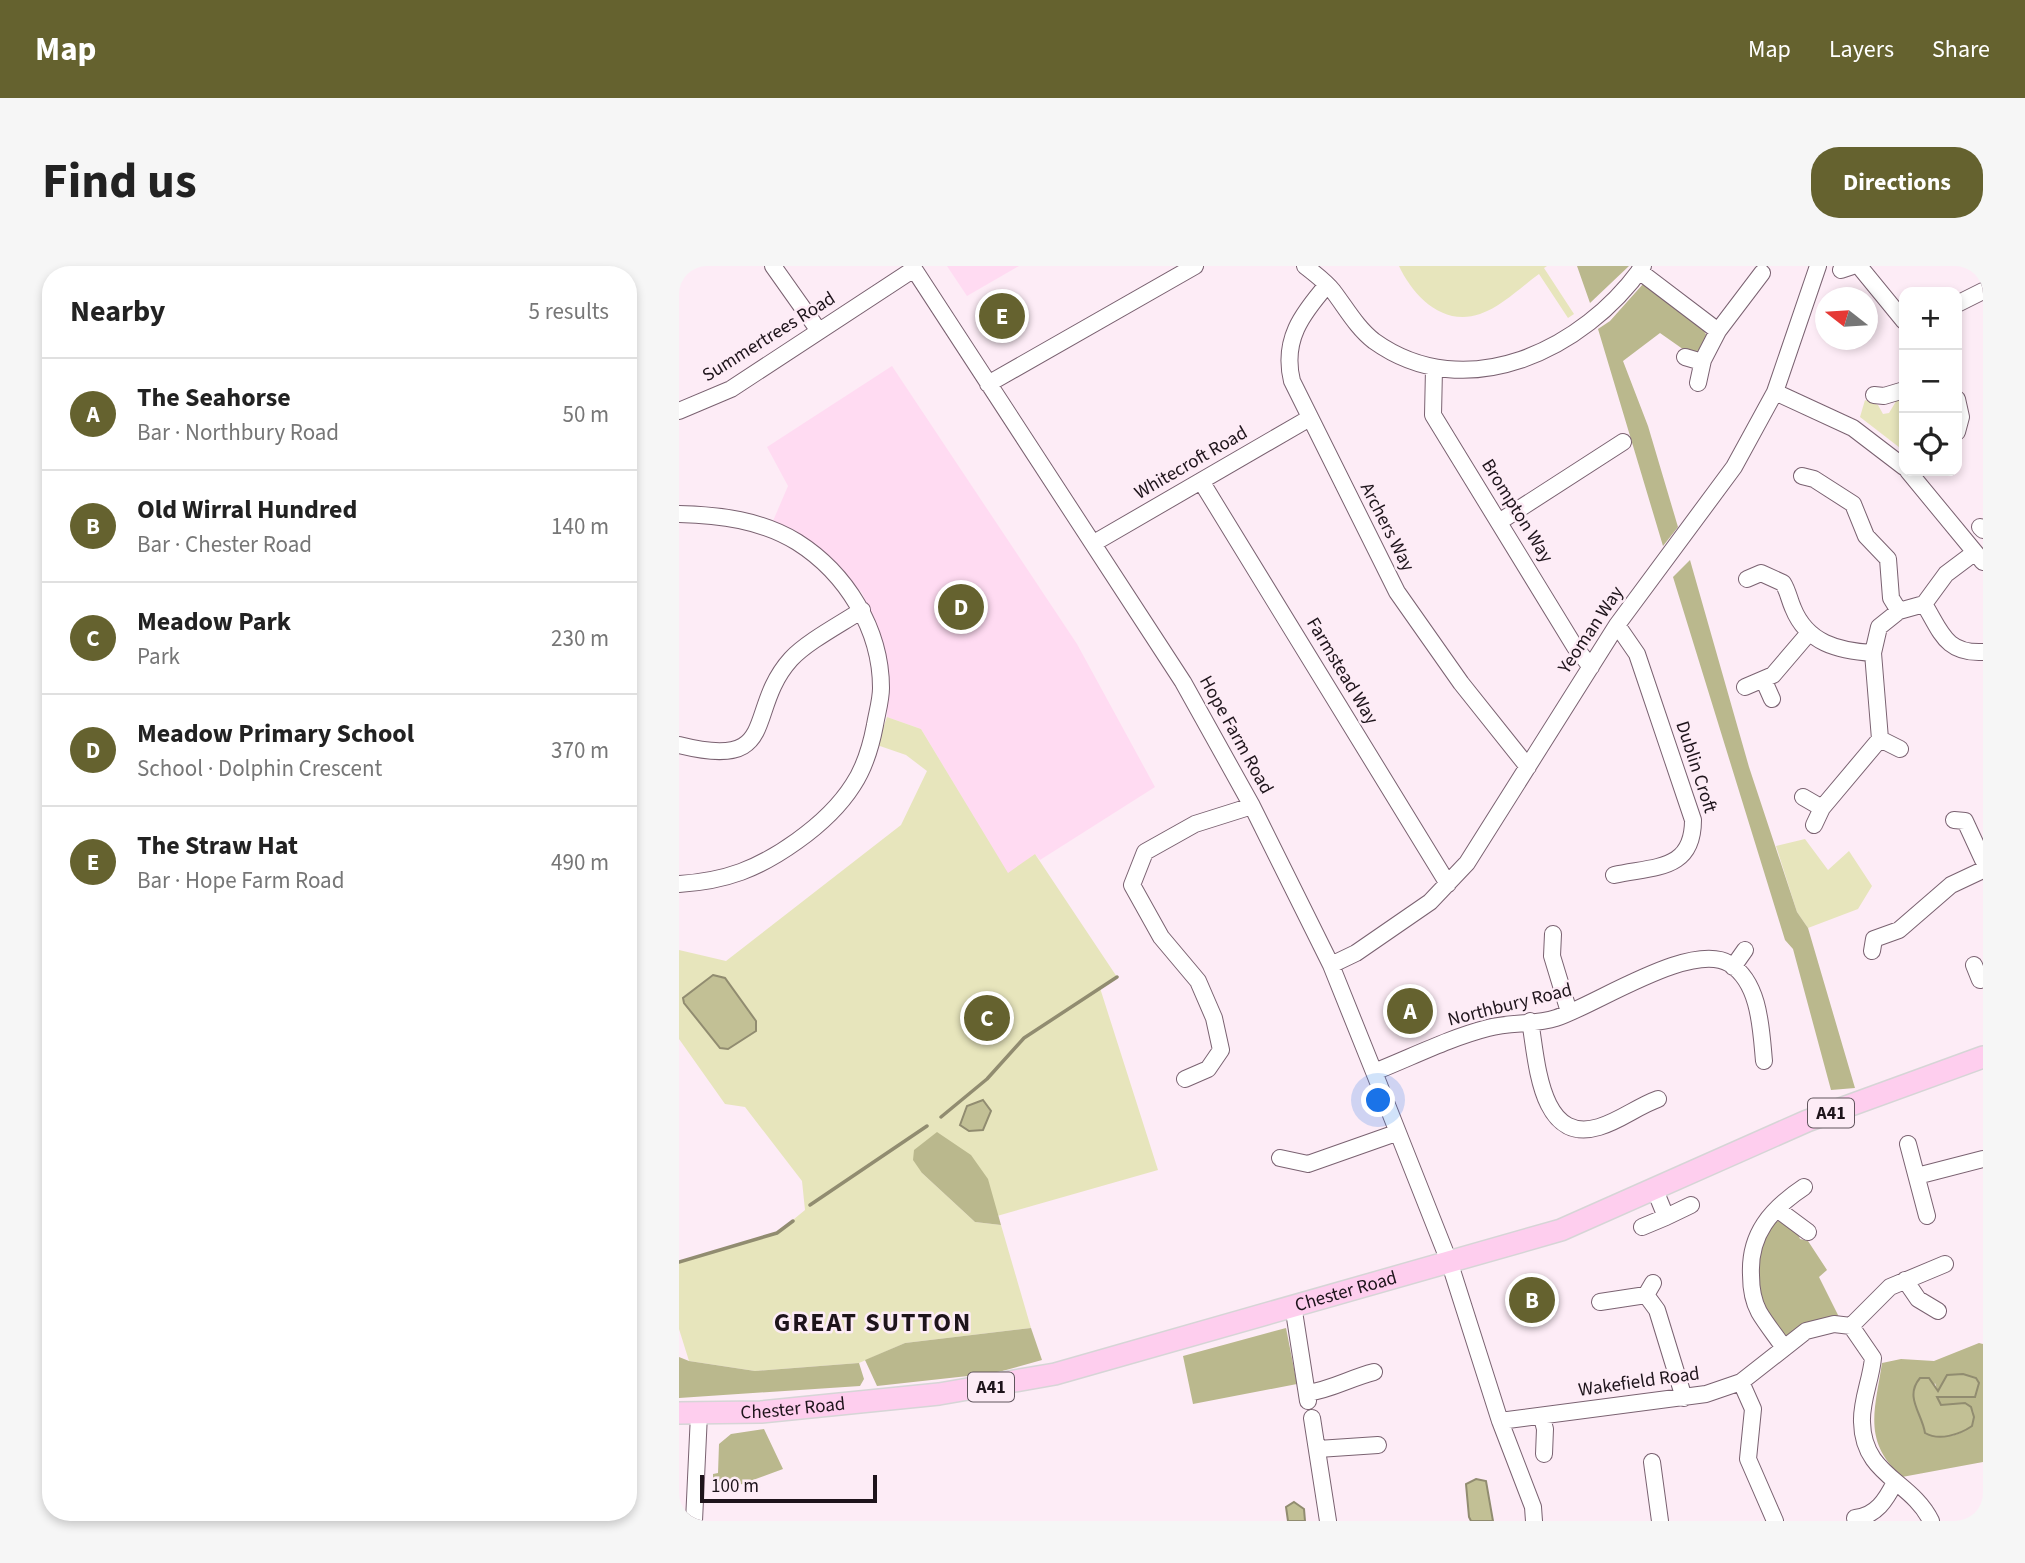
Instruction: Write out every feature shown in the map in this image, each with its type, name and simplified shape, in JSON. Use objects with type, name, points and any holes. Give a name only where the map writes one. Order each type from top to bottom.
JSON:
[{"type":"main road","name":"Chester Road","points":[[689,1414],[761,1412],[997,1386],[1055,1374],[1293,1305],[1450,1264],[1562,1230],[1807,1121],[1983,1058]]},
{"type":"street","points":[[773,266],[819,331]]},
{"type":"street","points":[[988,384],[1195,266]]},
{"type":"street","points":[[1305,266],[1327,285],[1371,339],[1395,354],[1434,369],[1459,372],[1495,368],[1534,355],[1571,334],[1614,300],[1641,269],[1718,331]]},
{"type":"street","name":"Yeoman Way","points":[[1331,965],[1397,927],[1448,884],[1467,863],[1616,625],[1709,504],[1734,467],[1775,392],[1818,266]]},
{"type":"street","points":[[1859,266],[1899,315]]},
{"type":"street","name":"Summertrees Road","points":[[679,411],[731,389],[913,268]]},
{"type":"street","name":"Hope Farm Road","points":[[913,268],[1183,682],[1252,806],[1331,965],[1450,1264],[1500,1422],[1525,1483],[1534,1521]]},
{"type":"street","points":[[1698,383],[1702,362],[1718,331],[1762,273]]},
{"type":"street","name":"Archers Way","points":[[1327,285],[1298,321],[1288,348],[1292,381],[1308,419],[1397,592],[1461,683],[1528,767]]},
{"type":"street","points":[[1962,302],[1983,291]]},
{"type":"street","points":[[1685,357],[1702,362]]},
{"type":"street","name":"Brompton Way","points":[[1434,369],[1433,415],[1575,647],[1591,667]]},
{"type":"street","points":[[1775,392],[1853,428],[1899,464]]},
{"type":"street","points":[[1874,395],[1884,396],[1899,392]]},
{"type":"street","name":"Whitecroft Road","points":[[1094,544],[1308,419]]},
{"type":"street","points":[[1499,522],[1619,449]]},
{"type":"street","points":[[1802,476],[1825,475],[1853,505],[1866,536],[1888,559],[1891,598],[1899,611]]},
{"type":"street","points":[[1814,825],[1822,808],[1880,739],[1873,653],[1879,627],[1899,611],[1924,604],[1946,574],[1978,557],[1942,508],[1912,476]]},
{"type":"street","name":"Farmstead Way","points":[[1201,481],[1448,884]]},
{"type":"street","points":[[679,514],[718,515],[746,521],[796,541],[834,571],[862,610],[876,654],[881,689],[872,741],[853,785],[809,832],[770,859],[727,879],[679,884]]},
{"type":"street","points":[[1763,556],[1754,576],[1783,583],[1799,622],[1808,634],[1839,649],[1873,653]]},
{"type":"street","points":[[1924,604],[1948,643],[1977,652],[1968,669]]},
{"type":"street","points":[[679,745],[712,753],[724,753],[746,744],[761,723],[774,686],[792,659],[862,610]]},
{"type":"street","name":"Dublin Croft","points":[[1614,875],[1673,862],[1686,854],[1693,838],[1693,820],[1637,654],[1616,625]]},
{"type":"street","points":[[1745,687],[1764,681],[1782,667],[1786,657],[1808,634]]},
{"type":"street","points":[[1764,681],[1772,699]]},
{"type":"street","points":[[1880,739],[1900,749]]},
{"type":"street","points":[[1803,797],[1822,808]]},
{"type":"street","points":[[1185,1079],[1208,1069],[1221,1050],[1214,1018],[1198,981],[1161,937],[1132,886],[1145,852],[1195,824],[1252,806]]},
{"type":"street","points":[[1964,817],[1983,860]]},
{"type":"street","points":[[1870,940],[1899,930],[1951,886],[1983,870]]},
{"type":"street","points":[[1553,934],[1546,953],[1569,1012]]},
{"type":"street","points":[[1745,950],[1733,967],[1751,988],[1755,1035],[1764,1061]]},
{"type":"street","name":"Northbury Road","points":[[1374,1072],[1464,1035],[1546,1020],[1589,1006],[1654,971],[1675,965],[1714,960],[1733,967]]},
{"type":"street","points":[[1529,1021],[1545,1098],[1550,1112],[1561,1123],[1586,1129],[1600,1127],[1658,1098]]},
{"type":"street","points":[[1280,1158],[1308,1164],[1396,1133]]},
{"type":"street","points":[[1909,1144],[1927,1216]]},
{"type":"street","points":[[1917,1176],[1983,1158]]},
{"type":"street","points":[[1784,1348],[1757,1310],[1751,1281],[1752,1246],[1766,1219],[1804,1187]]},
{"type":"street","points":[[1655,1190],[1665,1217]]},
{"type":"street","points":[[1642,1227],[1691,1205]]},
{"type":"street","points":[[1777,1209],[1808,1232]]},
{"type":"street","points":[[1931,1521],[1916,1500],[1879,1470],[1863,1436],[1863,1408],[1873,1358],[1851,1326],[1890,1287],[1945,1264]]},
{"type":"street","points":[[1905,1280],[1918,1299],[1938,1311]]},
{"type":"street","points":[[1600,1302],[1650,1289],[1684,1398]]},
{"type":"street","points":[[1293,1305],[1308,1397],[1329,1390],[1349,1378],[1374,1372]]},
{"type":"street","name":"Wakefield Road","points":[[1500,1422],[1706,1394],[1741,1382],[1806,1331],[1834,1324],[1851,1326]]},
{"type":"street","points":[[1741,1382],[1753,1409],[1748,1459],[1775,1521]]},
{"type":"street","points":[[689,1414],[694,1521]]},
{"type":"street","points":[[1312,1418],[1328,1521]]},
{"type":"street","points":[[1542,1418],[1545,1429],[1543,1454]]},
{"type":"street","points":[[1318,1449],[1378,1445]]},
{"type":"street","points":[[1652,1462],[1660,1521]]},
{"type":"street","points":[[1861,1519],[1882,1504],[1895,1482]]},
{"type":"shaded area","points":[[947,266],[1019,266],[967,296]]},
{"type":"shaded area","points":[[1399,266],[1547,266],[1544,268],[1574,314],[1568,318],[1539,274],[1488,311],[1466,317],[1454,316],[1431,306],[1421,298]]},
{"type":"shaded area","points":[[1577,266],[1629,266],[1590,303]]},
{"type":"shaded area","points":[[1643,284],[1682,306],[1698,322],[1709,340],[1705,350],[1687,352],[1660,333],[1623,361],[1648,426],[1678,527],[1663,546],[1598,329],[1610,321]]},
{"type":"shaded area","points":[[892,366],[1077,644],[1155,787],[1040,860],[1035,854],[1008,874],[921,729],[887,717],[888,668],[875,621],[862,593],[833,559],[795,530],[773,521],[788,486],[767,447]]},
{"type":"shaded area","points":[[1898,398],[1899,447],[1860,417],[1865,400],[1878,405],[1883,414],[1889,413]]},
{"type":"shaded area","points":[[1690,560],[1749,767],[1797,912],[1808,928],[1855,1088],[1831,1090],[1793,949],[1785,940],[1673,577]]},
{"type":"shaded area","points":[[887,717],[921,729],[1008,873],[1035,854],[1117,977],[1100,988],[1158,1170],[997,1216],[988,1186],[978,1166],[962,1150],[937,1133],[922,1173],[975,1222],[1001,1225],[1031,1328],[905,1343],[859,1363],[755,1371],[689,1361],[679,1329],[679,1262],[777,1233],[805,1210],[802,1181],[745,1107],[725,1104],[679,1039],[679,950],[726,961],[901,825],[927,771],[906,755],[877,745]]},
{"type":"shaded area","points":[[1805,839],[1828,870],[1849,851],[1872,886],[1858,909],[1808,928],[1797,912],[1776,846]]},
{"type":"shaded area","points":[[713,975],[725,978],[756,1021],[756,1031],[728,1049],[720,1048],[684,1003],[683,998]]},
{"type":"shaded area","points":[[983,1100],[991,1111],[983,1130],[969,1131],[960,1125],[967,1106]]},
{"type":"shaded area","points":[[937,1132],[971,1155],[988,1179],[1001,1225],[975,1222],[922,1173],[913,1160],[914,1150]]},
{"type":"shaded area","points":[[1779,1221],[1798,1234],[1800,1239],[1808,1241],[1827,1270],[1819,1277],[1839,1317],[1810,1322],[1786,1338],[1766,1308],[1757,1284],[1759,1258],[1770,1223]]},
{"type":"shaded area","points":[[1031,1328],[1042,1360],[995,1373],[877,1386],[865,1360],[905,1343]]},
{"type":"shaded area","points":[[1286,1328],[1297,1384],[1193,1404],[1183,1356]]},
{"type":"shaded area","points":[[1979,1343],[1983,1344],[1983,1462],[1902,1477],[1889,1464],[1876,1438],[1875,1410],[1882,1363],[1901,1359],[1934,1361]],"holes":[[[1963,1374],[1975,1397],[1937,1397],[1941,1406],[1973,1410],[1974,1421],[1965,1430],[1952,1436],[1938,1437],[1925,1433],[1923,1419],[1935,1383],[1938,1392],[1947,1375]]]},
{"type":"shaded area","points":[[679,1357],[689,1361],[755,1371],[859,1363],[864,1379],[860,1386],[679,1398]]},
{"type":"shaded area","points":[[1963,1374],[1976,1378],[1979,1383],[1975,1397],[1937,1397],[1941,1405],[1965,1403],[1971,1407],[1974,1417],[1972,1426],[1949,1436],[1936,1437],[1925,1433],[1915,1405],[1915,1385],[1920,1378],[1929,1378],[1938,1391],[1947,1375]]},
{"type":"shaded area","points":[[764,1429],[783,1469],[731,1488],[713,1481],[713,1474],[718,1473],[719,1444],[731,1434]]},
{"type":"shaded area","points":[[1476,1479],[1486,1481],[1493,1521],[1471,1521],[1469,1517],[1466,1484]]},
{"type":"shaded area","points":[[1294,1502],[1304,1509],[1305,1521],[1288,1521],[1286,1507]]},
{"type":"waterway","points":[[941,1117],[987,1079],[1024,1038],[1117,977]]},
{"type":"waterway","points":[[810,1205],[927,1126]]},
{"type":"waterway","points":[[679,1262],[777,1233],[793,1221]]},
{"type":"place","name":"The Straw Hat","points":[[1002,316]]},
{"type":"place","name":"Meadow Primary School","points":[[961,607]]},
{"type":"place","name":"The Seahorse","points":[[1410,1011]]},
{"type":"place","name":"Meadow Park","points":[[987,1018]]},
{"type":"place","name":"Old Wirral Hundred","points":[[1532,1300]]},
{"type":"district","name":"GREAT SUTTON","points":[[873,1322]]}]
